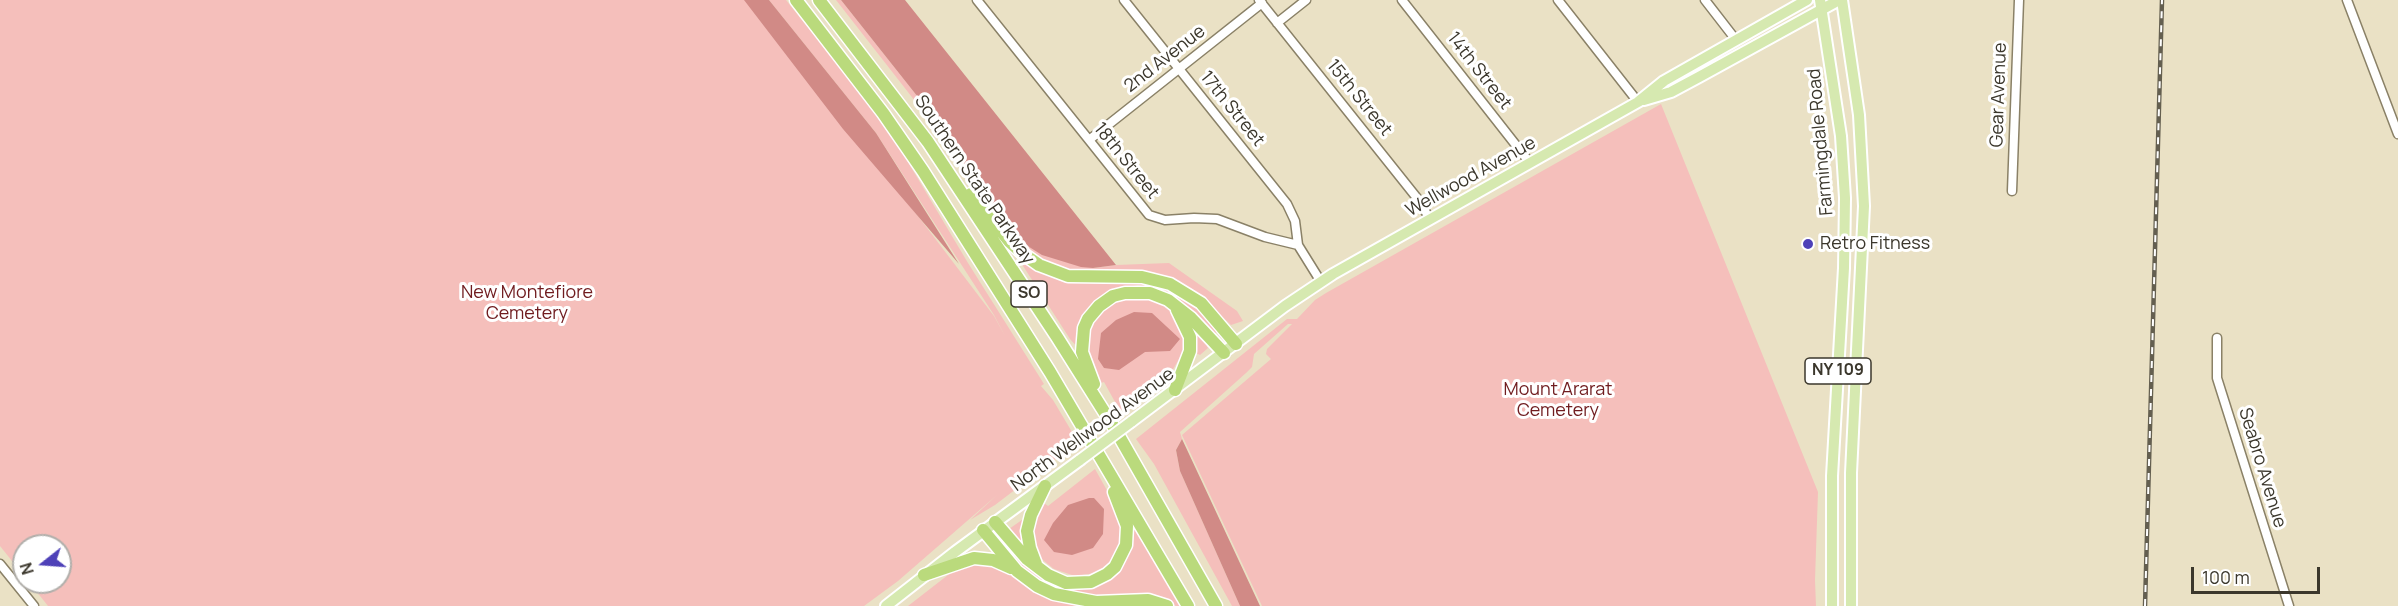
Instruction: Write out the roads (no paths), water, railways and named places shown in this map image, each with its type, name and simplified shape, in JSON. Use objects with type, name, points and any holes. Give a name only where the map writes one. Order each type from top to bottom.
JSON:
[{"type":"highway","name":"Southern State Parkway","points":[[796,0],[876,103],[1003,295],[1188,606]]},
{"type":"highway","name":"Southern State Parkway","points":[[819,0],[942,161],[1114,429],[1216,606]]},
{"type":"highway","points":[[942,161],[1009,241],[1033,262],[1068,276],[1142,277],[1170,284],[1201,303],[1236,344]]},
{"type":"highway","points":[[1114,429],[1085,362],[1082,340],[1086,323],[1095,309],[1103,302],[1125,293],[1150,293],[1173,304],[1191,318],[1224,353]]},
{"type":"highway","points":[[1173,304],[1186,327],[1190,342],[1189,358],[1175,390]]},
{"type":"highway","points":[[995,522],[1038,568],[1066,583],[1090,582],[1111,571],[1125,550],[1128,535],[1124,516],[1084,428]]},
{"type":"highway","points":[[1038,568],[1030,548],[1028,531],[1031,515],[1045,486]]},
{"type":"highway","points":[[983,531],[1017,570],[1037,586],[1054,594],[1096,602],[1148,600],[1167,606]]},
{"type":"highway","points":[[924,575],[978,557],[993,560],[1017,570]]},
{"type":"main road","points":[[1638,102],[1664,81],[1807,0]]},
{"type":"main road","points":[[1638,102],[1671,92],[1821,5],[1840,0]]},
{"type":"main road","name":"Farmingdale Road","points":[[1840,0],[1858,115],[1864,206],[1851,464],[1851,606]]},
{"type":"main road","name":"Farmingdale Road","points":[[1821,5],[1841,136],[1845,198],[1844,268],[1833,476],[1832,606]]},
{"type":"main road","name":"Wellwood Avenue","points":[[1321,282],[1638,102]]},
{"type":"main road","name":"North Wellwood Avenue","points":[[886,606],[995,522],[1321,282]]},
{"type":"street","name":"18th Street","points":[[977,0],[1142,208],[1153,218],[1165,220],[1217,219],[1265,237],[1298,245]]},
{"type":"street","name":"17th Street","points":[[1124,0],[1287,204],[1295,221],[1298,245]]},
{"type":"street","points":[[1277,23],[1306,0]]},
{"type":"street","name":"14th Street","points":[[1402,0],[1530,163]]},
{"type":"street","points":[[1558,0],[1638,102]]},
{"type":"street","points":[[1705,0],[1736,40]]},
{"type":"street","name":"Gear Avenue","points":[[2012,191],[2019,0]]},
{"type":"street","points":[[2347,0],[2398,134]]},
{"type":"street","name":"2nd Avenue","points":[[1089,140],[1260,2]]},
{"type":"street","name":"15th Street","points":[[1260,2],[1417,198],[1430,219]]},
{"type":"street","points":[[1298,245],[1321,282]]},
{"type":"street","name":"Seabro Avenue","points":[[2217,338],[2217,378],[2289,606]]},
{"type":"street","points":[[0,564],[34,606]]},
{"type":"railway","points":[[2145,606],[2162,0]]},
{"type":"place","name":"Retro Fitness","points":[[1808,244]]},
{"type":"park label","name":"New Montefiore Cemetery","points":[[527,303]]},
{"type":"park label","name":"Mount Ararat Cemetery","points":[[1558,400]]}]
